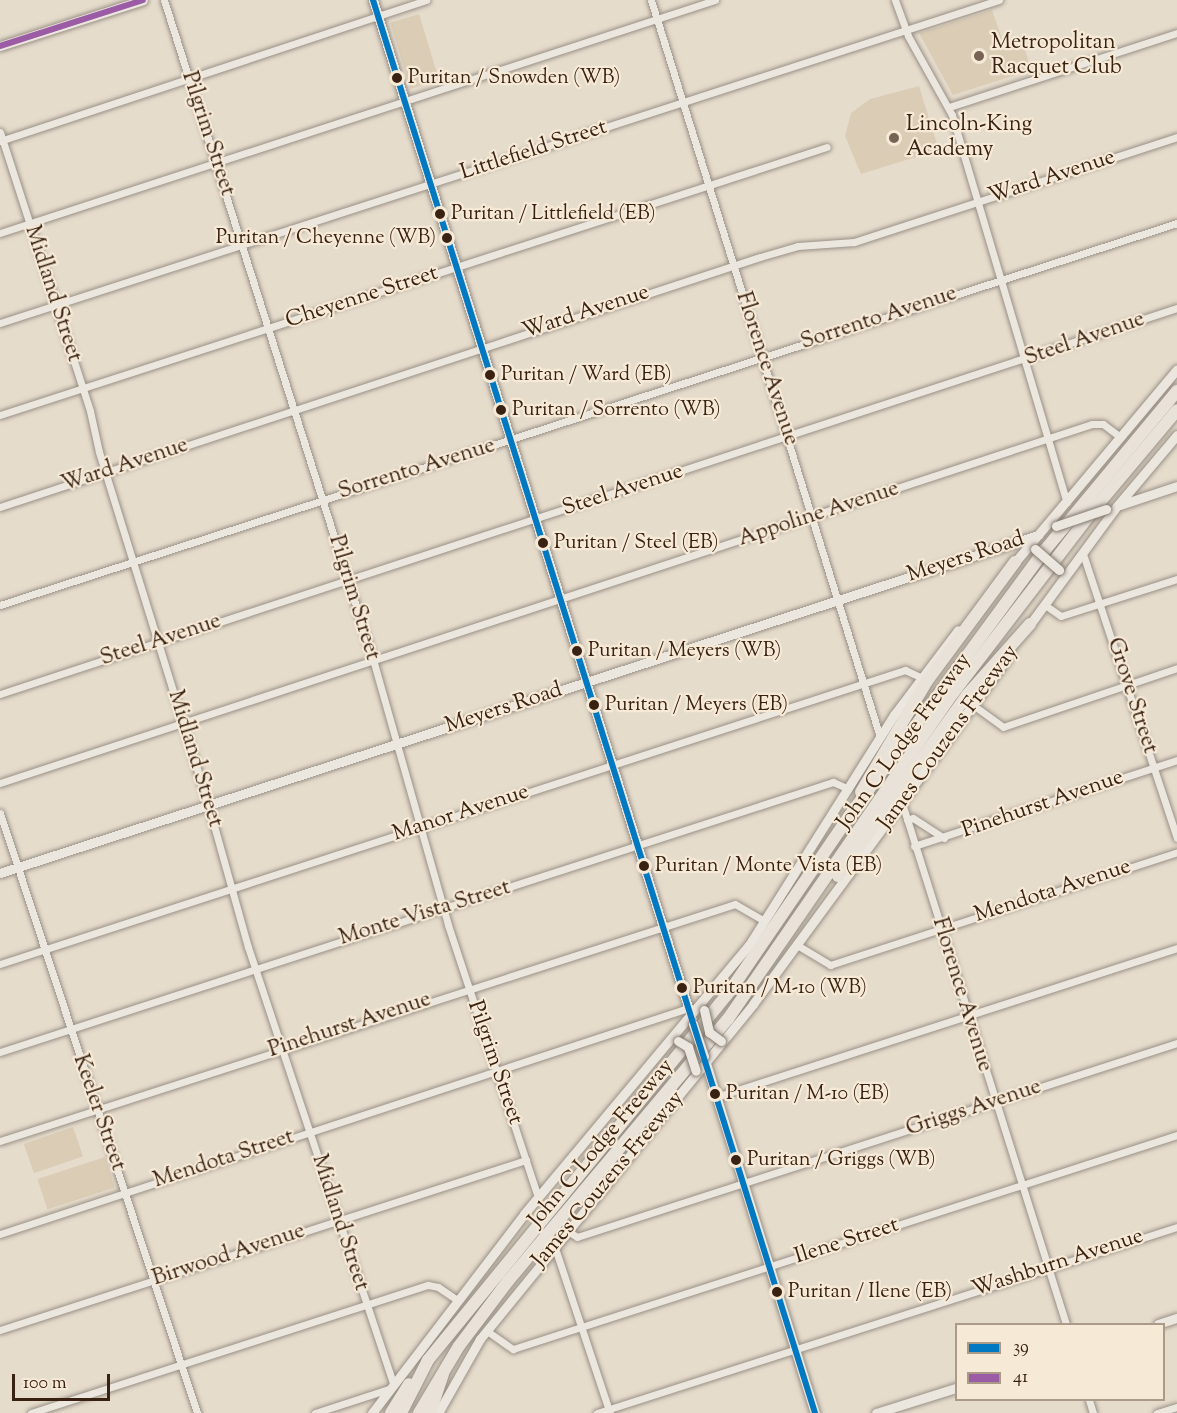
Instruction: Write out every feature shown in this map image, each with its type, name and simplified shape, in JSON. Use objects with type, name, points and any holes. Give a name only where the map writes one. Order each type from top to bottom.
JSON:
[{"type":"highway","name":"John C Lodge Freeway","points":[[401,1413],[428,1360],[732,988],[850,815],[1072,514],[1177,390]]},
{"type":"highway","name":"John C Lodge Freeway","points":[[419,1413],[444,1370],[573,1199],[728,1019],[809,908],[953,693],[1094,509],[1177,410]]},
{"type":"highway","points":[[850,815],[870,772],[903,717],[1015,562]]},
{"type":"highway","points":[[809,908],[829,888],[967,695],[1030,624]]},
{"type":"highway","points":[[391,1413],[428,1360]]},
{"type":"highway","points":[[430,1413],[444,1370]]},
{"type":"street","points":[[0,46],[143,0]]},
{"type":"street","name":"Pilgrim Street","points":[[164,0],[270,328],[374,663],[443,909],[538,1197]]},
{"type":"street","points":[[373,0],[815,1413]]},
{"type":"street","points":[[1,138],[190,80],[426,0]]},
{"type":"street","name":"Florence Avenue","points":[[651,0],[880,737]]},
{"type":"street","points":[[0,233],[715,0]]},
{"type":"street","points":[[895,0],[906,30],[949,107],[1067,502]]},
{"type":"street","name":"Littlefield Street","points":[[0,323],[999,0]]},
{"type":"street","points":[[949,107],[1177,33]]},
{"type":"street","name":"Ward Avenue","points":[[0,507],[734,266],[798,246],[854,242],[1177,137]]},
{"type":"street","name":"Midland Street","points":[[1,138],[82,389],[208,804],[254,967],[391,1386]]},
{"type":"street","name":"Cheyenne Street","points":[[0,415],[827,147]]},
{"type":"street","name":"Sorrento Avenue","points":[[0,605],[1177,223]]},
{"type":"street","name":"Steel Avenue","points":[[0,694],[347,579],[788,438],[1177,308]]},
{"type":"street","points":[[1040,534],[1177,369]]},
{"type":"street","name":"Appoline Avenue","points":[[0,783],[374,663],[1098,423],[1120,437]]},
{"type":"street","name":"James Couzens Freeway","points":[[438,1413],[456,1376],[487,1330],[566,1230],[723,1041],[902,803],[1045,605],[1063,573],[1083,554],[1117,506],[1177,435]]},
{"type":"street","name":"Meyers Road","points":[[0,873],[1040,534],[1056,526],[1177,486]]},
{"type":"street","name":"James Couzens Freeway","points":[[372,1413],[538,1197],[717,985],[765,921],[920,677],[1015,562],[1032,548],[1040,534]]},
{"type":"street","points":[[1032,548],[1063,573]]},
{"type":"street","name":"Grove Street","points":[[1083,554],[1177,838]]},
{"type":"street","points":[[1045,605],[1061,616],[1177,579]]},
{"type":"street","points":[[972,705],[1003,727],[1177,668]]},
{"type":"street","name":"Manor Avenue","points":[[0,964],[231,886],[904,670],[920,677]]},
{"type":"street","name":"Pinehurst Avenue","points":[[914,846],[1177,760]]},
{"type":"street","name":"Monte Vista Street","points":[[0,1052],[254,967],[443,909],[833,782],[849,789]]},
{"type":"street","name":"Florence Avenue","points":[[902,803],[967,1016],[1066,1323]]},
{"type":"street","name":"Keeler Street","points":[[0,813],[197,1413]]},
{"type":"street","name":"Pinehurst Avenue","points":[[907,820],[912,818],[944,838]]},
{"type":"street","name":"Mendota Avenue","points":[[797,945],[828,965],[1177,852]]},
{"type":"street","name":"Pinehurst Avenue","points":[[0,1141],[662,925],[671,927],[739,904],[765,921]]},
{"type":"street","points":[[716,1097],[1177,948]]},
{"type":"street","points":[[717,985],[704,1010],[709,1032],[723,1041]]},
{"type":"street","name":"Mendota Street","points":[[0,1234],[496,1071],[691,1016]]},
{"type":"street","points":[[668,1044],[678,1041],[688,1047],[694,1075]]},
{"type":"street","name":"Griggs Avenue","points":[[566,1230],[577,1237],[1177,1043]]},
{"type":"street","name":"Ilene Street","points":[[487,1330],[513,1349],[1177,1135]]},
{"type":"street","name":"Birwood Avenue","points":[[0,1330],[526,1160]]},
{"type":"street","name":"Washburn Avenue","points":[[597,1413],[1177,1227]]},
{"type":"street","points":[[554,1245],[609,1411]]},
{"type":"street","points":[[31,1413],[428,1285],[457,1300]]},
{"type":"street","points":[[1161,1323],[1177,1318]]},
{"type":"street","points":[[315,1413],[391,1386]]},
{"type":"street","points":[[876,1413],[955,1389]]},
{"type":"street","points":[[1157,1413],[1177,1407]]},
{"type":"shaded area","name":"Metropolitan Racquet Club","points":[[992,10],[1003,42],[1021,36],[1031,70],[953,95],[919,33]]},
{"type":"shaded area","points":[[419,14],[439,80],[410,89],[390,23]]},
{"type":"shaded area","points":[[919,86],[937,144],[935,151],[861,174],[845,136],[851,113],[870,99]]},
{"type":"shaded area","points":[[73,1127],[83,1156],[34,1173],[24,1144]]},
{"type":"shaded area","points":[[105,1157],[115,1187],[47,1209],[37,1179]]},
{"type":"transit line","name":"41","points":[[0,46],[143,0]]},
{"type":"transit line","name":"39","points":[[373,0],[815,1413]]},
{"type":"place","name":"Metropolitan Racquet Club","points":[[979,56]]},
{"type":"place","name":"Puritan / Snowden (WB)","points":[[397,78]]},
{"type":"place","name":"Lincoln-King Academy","points":[[894,138]]},
{"type":"place","name":"Puritan / Littlefield (EB)","points":[[440,214]]},
{"type":"place","name":"Puritan / Cheyenne (WB)","points":[[447,238]]},
{"type":"place","name":"Puritan / Ward (EB)","points":[[490,375]]},
{"type":"place","name":"Puritan / Sorrento (WB)","points":[[501,410]]},
{"type":"place","name":"Puritan / Steel (EB)","points":[[543,543]]},
{"type":"place","name":"Puritan / Meyers (WB)","points":[[577,651]]},
{"type":"place","name":"Puritan / Meyers (EB)","points":[[594,705]]},
{"type":"place","name":"Puritan / Monte Vista (EB)","points":[[644,866]]},
{"type":"place","name":"Puritan / M-10 (WB)","points":[[682,988]]},
{"type":"place","name":"Puritan / M-10 (EB)","points":[[715,1094]]},
{"type":"place","name":"Puritan / Griggs (WB)","points":[[736,1160]]},
{"type":"place","name":"Puritan / Ilene (EB)","points":[[777,1292]]}]
